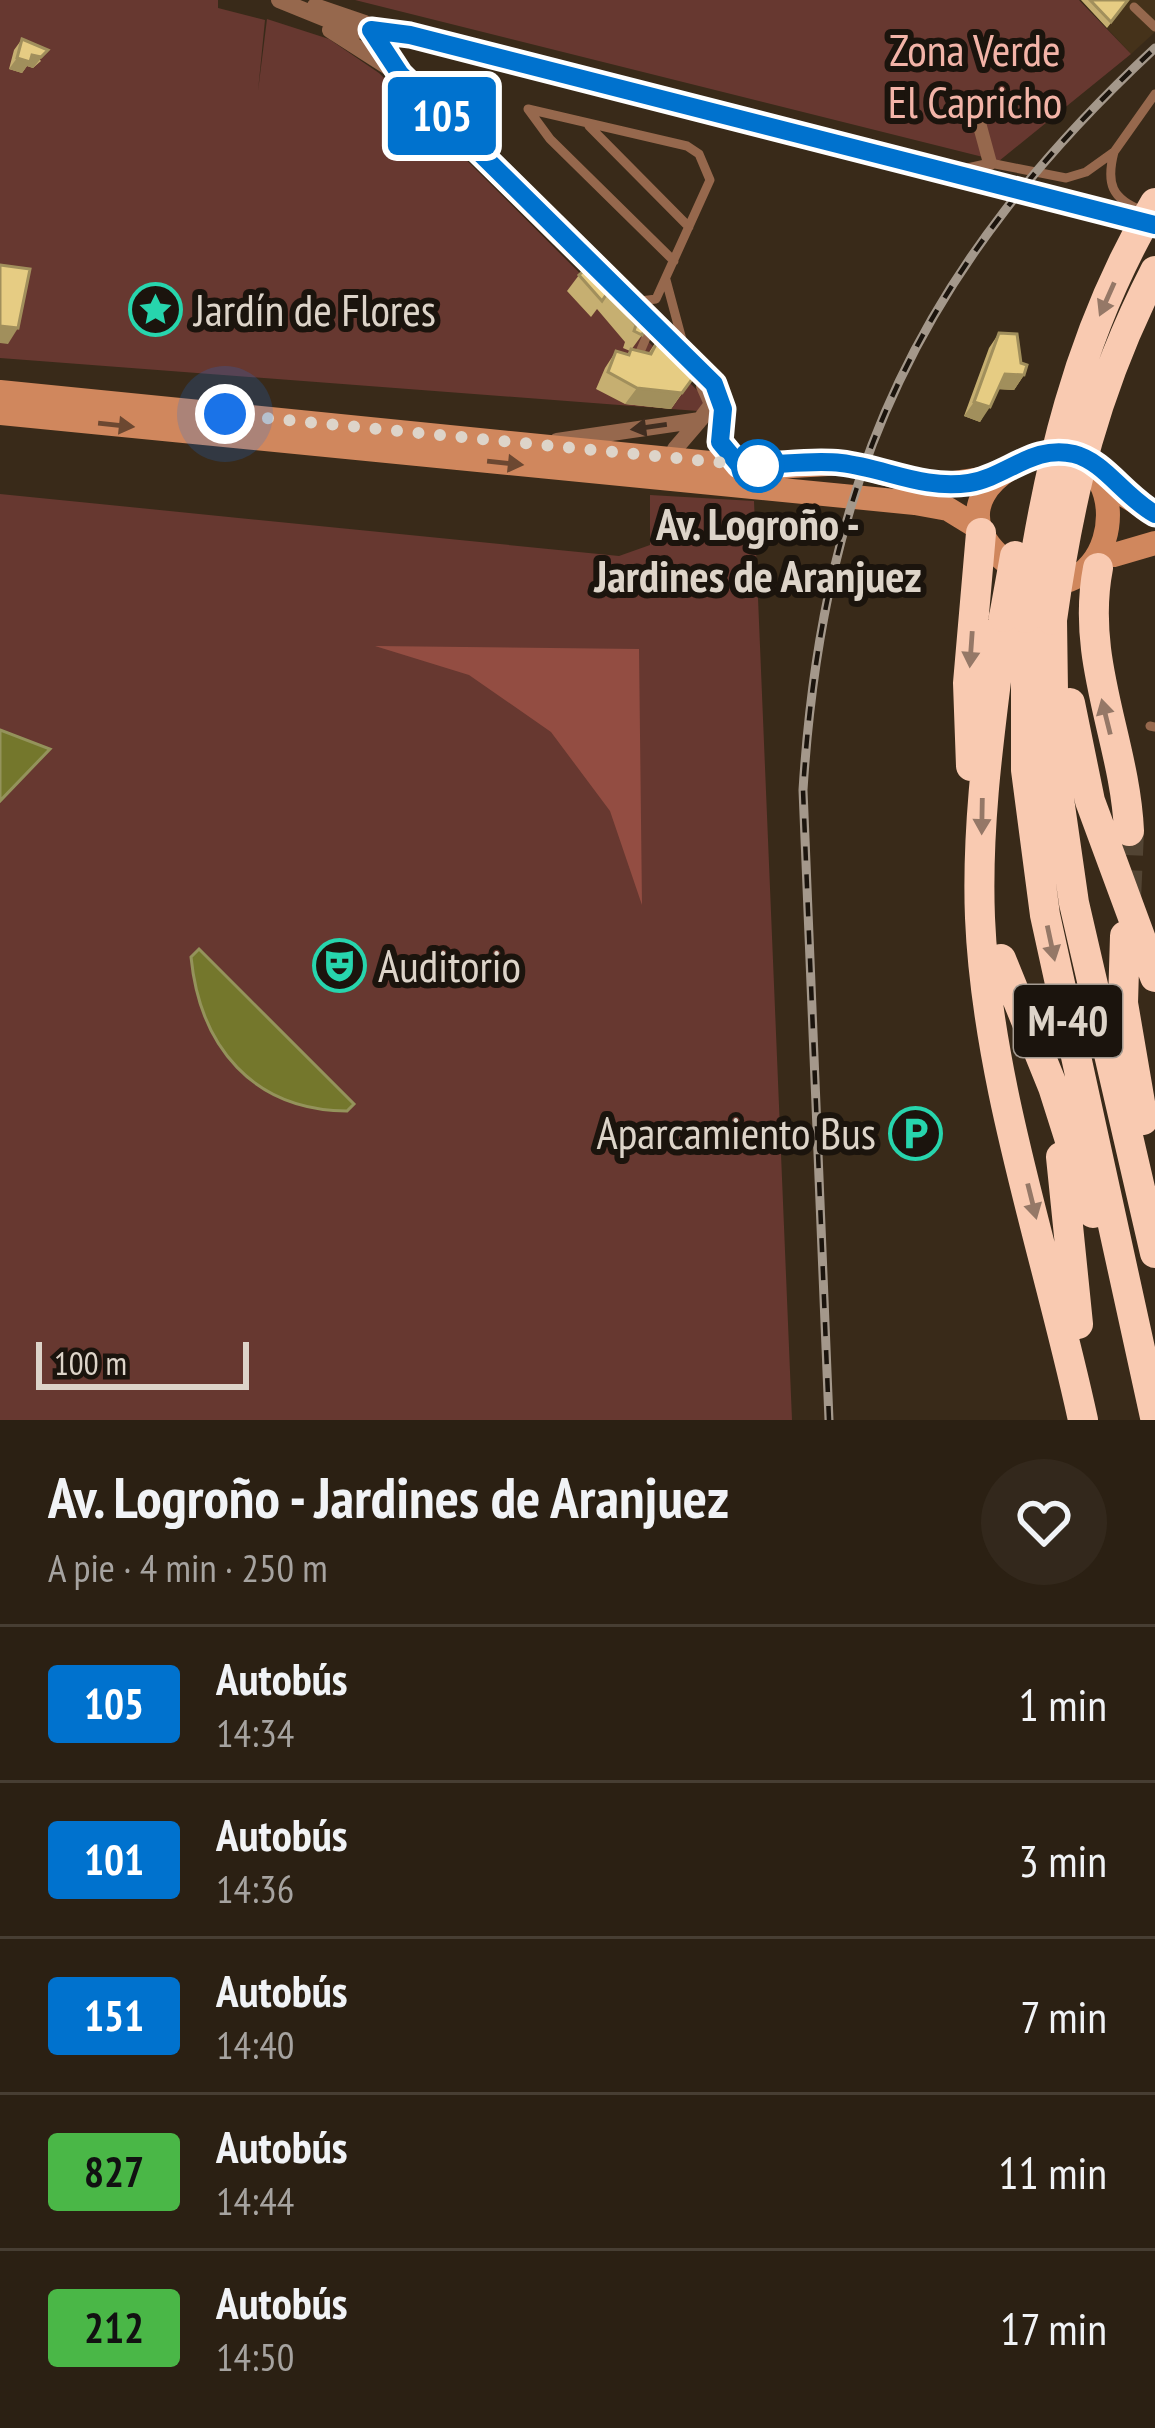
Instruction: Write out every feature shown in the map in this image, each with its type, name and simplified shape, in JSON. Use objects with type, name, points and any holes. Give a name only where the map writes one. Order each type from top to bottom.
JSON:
[{"type":"highway","points":[[1155,203],[1103,307],[1067,399],[1048,425],[1024,500],[1037,619],[1090,801],[1155,977]]},
{"type":"highway","name":"M-40","points":[[1151,1419],[1045,915],[1026,770],[1037,619],[1086,434],[1110,363],[1155,271]]},
{"type":"highway","points":[[1087,1420],[988,999],[980,918],[982,790],[1037,619],[1082,511],[1099,438],[1155,296]]},
{"type":"highway","points":[[971,772],[968,683],[980,530]]},
{"type":"highway","points":[[1106,562],[1091,598],[1094,654],[1129,831]]},
{"type":"highway","name":"M-40","points":[[1037,619],[1073,903],[1155,1253]]},
{"type":"highway","points":[[1155,1069],[1130,1002],[1124,950],[1123,1003],[1155,1191]]},
{"type":"highway","points":[[1001,959],[1053,1087],[1151,1419]]},
{"type":"highway","points":[[1053,1087],[1087,1420]]},
{"type":"main road","points":[[0,392],[739,465],[845,463],[912,482],[946,484],[994,476],[1027,458],[1070,453],[1091,460],[1121,493],[1155,514]]},
{"type":"main road","points":[[0,413],[621,481],[690,481],[915,503],[948,509],[980,530],[1003,560],[1024,574],[1064,581],[1155,543]]},
{"type":"main road","points":[[980,530],[979,503],[994,476]]},
{"type":"main road","points":[[1106,562],[1126,528],[1121,493]]},
{"type":"street","points":[[279,0],[352,30],[410,35],[1155,225]]},
{"type":"street","points":[[300,6],[400,74],[686,356],[721,397],[719,430],[726,454],[739,465]]},
{"type":"street","points":[[371,30],[400,74]]},
{"type":"street","points":[[978,119],[990,163]]},
{"type":"street","points":[[656,330],[712,404],[675,449],[675,459],[690,481]]},
{"type":"street","points":[[539,445],[700,420]]},
{"type":"lane","points":[[1134,7],[1155,27]]},
{"type":"lane","points":[[949,172],[990,163],[1066,178],[1086,172],[1114,152],[1155,94]]},
{"type":"lane","points":[[629,303],[656,299],[666,279],[674,261],[689,227],[710,180],[699,154],[687,146],[528,109],[550,139],[674,261]]},
{"type":"lane","points":[[589,125],[689,227]]},
{"type":"lane","points":[[1114,152],[1108,177],[1111,190],[1124,204],[1155,216]]},
{"type":"lane","points":[[666,279],[686,356]]},
{"type":"lane","points":[[623,358],[635,363],[656,330]]},
{"type":"shaded area","points":[[1081,0],[1155,0],[1155,32],[1131,54]]},
{"type":"shaded area","points":[[375,646],[639,649],[642,905],[610,811],[551,732],[469,675]]},
{"type":"shaded area","points":[[0,730],[50,749],[0,801]]},
{"type":"shaded area","points":[[199,949],[354,1104],[347,1111],[284,1099],[237,1067],[206,1019],[196,989],[191,957]]},
{"type":"green space","points":[[0,0],[218,0],[218,8],[265,20],[258,91],[267,19],[329,39],[379,73],[705,398],[704,406],[698,411],[0,358]]},
{"type":"green space","name":"Zona Verde El Capricho","points":[[355,0],[1079,0],[1131,54],[999,161]]},
{"type":"green space","points":[[0,494],[619,556],[650,545],[650,495],[754,501],[792,1420],[0,1420]]},
{"type":"building","points":[[1090,0],[1128,0],[1111,22]]},
{"type":"building","points":[[22,39],[48,50],[41,57],[32,55],[30,62],[17,58]]},
{"type":"building","points":[[595,260],[651,314],[642,335],[634,331],[636,325],[608,292],[602,301],[579,275]]},
{"type":"building","points":[[0,265],[30,269],[18,328],[0,326]]},
{"type":"building","points":[[664,329],[701,367],[682,393],[637,388],[608,372],[616,351],[651,354]]},
{"type":"building","points":[[999,333],[1017,334],[1021,363],[1027,365],[1024,375],[1005,374],[990,407],[974,402]]},
{"type":"tunnel","points":[[1126,900],[1129,831]]},
{"type":"railway","points":[[829,1420],[803,790],[814,676],[834,571],[862,473],[899,382],[947,295],[1005,211],[1074,129],[1155,48]]},
{"type":"bus line","name":"105","points":[[1155,225],[410,35],[371,30],[400,74],[714,384],[723,409],[720,442],[739,465],[845,463],[912,482],[946,484],[994,476],[1011,464],[1047,452],[1070,453],[1091,460],[1121,493],[1155,514]]},
{"type":"place","name":"Jardín de Flores","points":[[155,310]]},
{"type":"place","name":"Av. Logroño - Jardines de Aranjuez","points":[[758,466]]},
{"type":"place","name":"Auditorio","points":[[339,966]]},
{"type":"place","name":"Aparcamiento Bus","points":[[915,1133]]},
{"type":"route","points":[[225,414],[758,466]]}]
